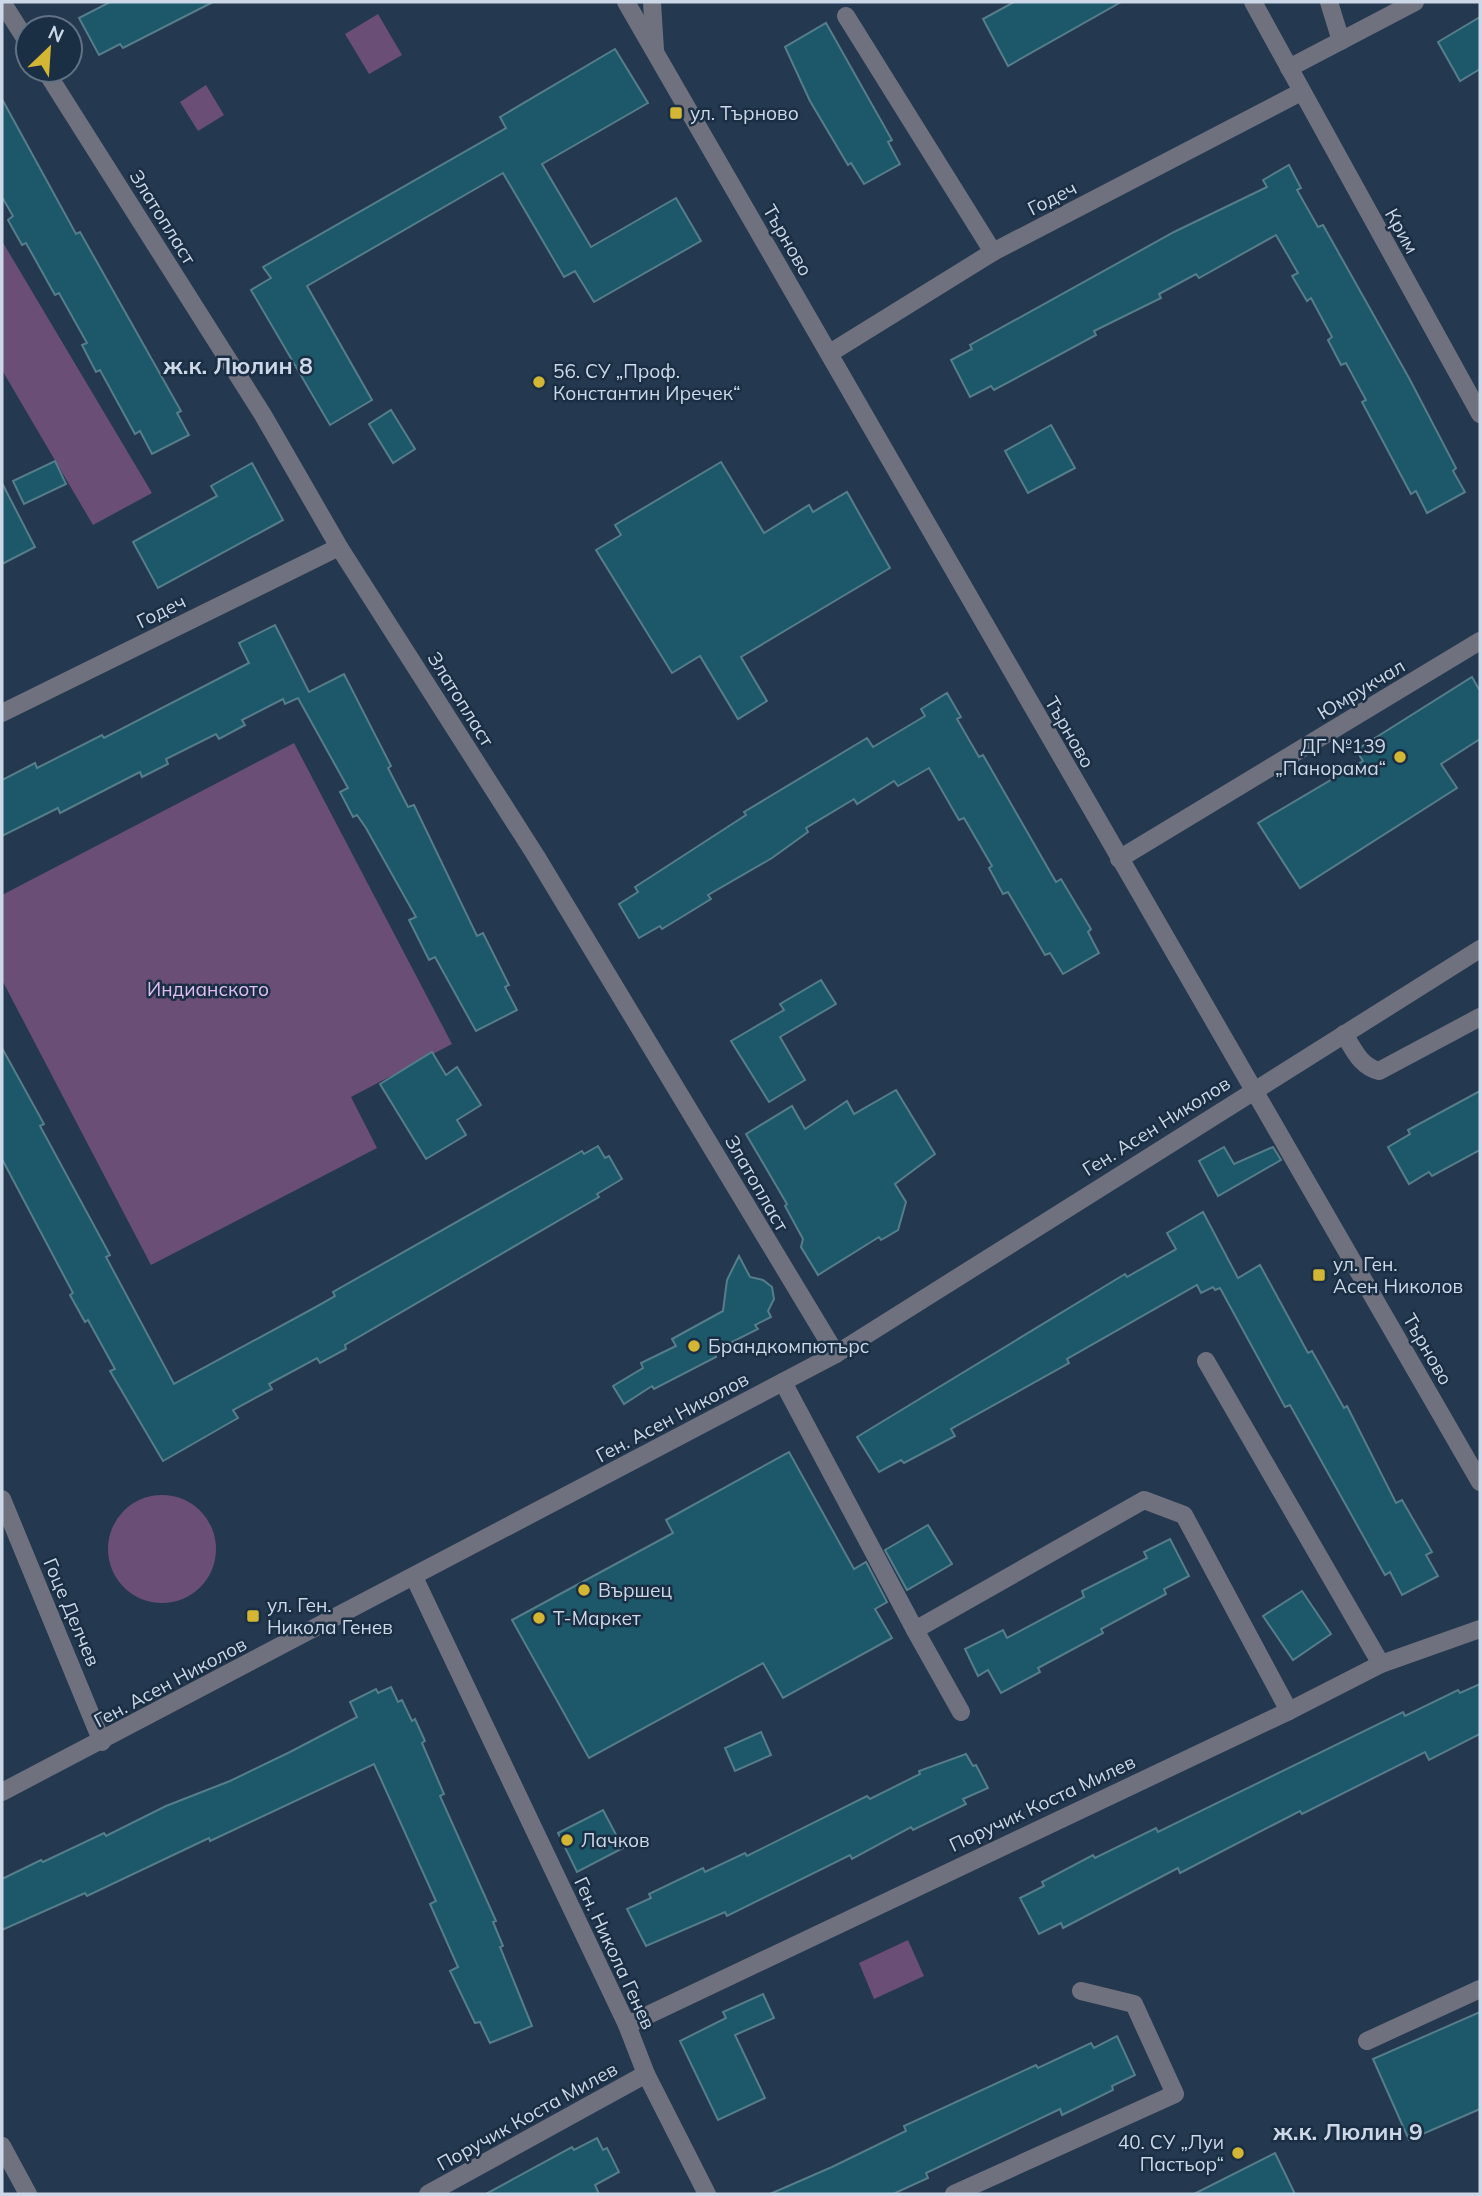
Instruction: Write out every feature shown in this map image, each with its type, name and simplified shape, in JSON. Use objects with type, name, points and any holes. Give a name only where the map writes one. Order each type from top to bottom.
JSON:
[{"type":"street","points":[[2,2],[14,21]]},
{"type":"street","name":"Търново","points":[[625,2],[1480,1482]]},
{"type":"street","points":[[652,2],[656,53]]},
{"type":"street","name":"Крим","points":[[1253,2],[1480,414]]},
{"type":"street","points":[[1329,2],[1340,41]]},
{"type":"street","points":[[1289,68],[1415,2]]},
{"type":"street","points":[[846,16],[993,252]]},
{"type":"street","name":"Златопласт","points":[[54,84],[263,415],[340,547],[623,998],[836,1354]]},
{"type":"street","name":"Годеч","points":[[830,354],[993,252],[1301,92]]},
{"type":"street","name":"Годеч","points":[[2,713],[340,547]]},
{"type":"street","name":"Юмрукчал","points":[[1119,859],[1480,641]]},
{"type":"street","name":"Ген. Асен Николов","points":[[2,1792],[103,1742],[836,1354],[1480,949]]},
{"type":"street","points":[[1344,1034],[1360,1060],[1368,1068],[1379,1071],[1480,1017]]},
{"type":"street","points":[[1206,1361],[1381,1664]]},
{"type":"street","points":[[783,1382],[961,1712]]},
{"type":"street","name":"Гоце Делчев","points":[[2,1499],[103,1742]]},
{"type":"street","points":[[915,1630],[1144,1500],[1184,1515],[1289,1711]]},
{"type":"street","name":"Ген. Никола Генев","points":[[414,1577],[627,2025],[646,2074],[707,2194]]},
{"type":"street","name":"Поручик Коста Милев","points":[[627,2025],[1289,1711],[1381,1664],[1480,1629]]},
{"type":"street","points":[[1367,2041],[1480,1989]]},
{"type":"street","points":[[954,2194],[1175,2094],[1134,2004],[1081,1991]]},
{"type":"street","name":"Поручик Коста Милев","points":[[428,2194],[646,2074]]},
{"type":"street","points":[[2,2147],[28,2194]]},
{"type":"green space","points":[[378,14],[402,55],[369,74],[345,34]]},
{"type":"green space","points":[[206,85],[224,115],[198,131],[180,102]]},
{"type":"green space","points":[[2,241],[152,493],[93,525],[2,370]]},
{"type":"green space","name":"Индианското","points":[[294,743],[452,1044],[351,1097],[377,1148],[151,1265],[2,980],[2,895]]},
{"type":"green space","points":[[162,1495],[183,1499],[200,1511],[212,1528],[216,1549],[212,1570],[200,1587],[183,1599],[162,1603],[141,1599],[124,1587],[112,1570],[108,1549],[112,1528],[124,1511],[141,1499]]},
{"type":"green space","points":[[908,1940],[924,1976],[874,1999],[859,1963]]},
{"type":"building","points":[[110,2],[213,2],[123,48],[120,44],[99,55],[84,27],[84,15]]},
{"type":"building","points":[[1014,2],[1121,2],[1008,66],[983,19]]},
{"type":"building","points":[[1480,17],[1480,69],[1460,81],[1438,42]]},
{"type":"building","points":[[826,23],[892,140],[888,142],[900,164],[864,184],[851,163],[848,165],[810,101],[785,47]]},
{"type":"building","points":[[615,49],[648,103],[542,164],[591,247],[676,198],[701,241],[594,302],[575,271],[564,277],[503,173],[307,286],[372,400],[330,425],[251,290],[271,278],[263,267],[506,128],[500,117]]},
{"type":"building","points":[[2,99],[76,234],[80,232],[181,411],[177,413],[189,435],[152,454],[140,431],[135,434],[100,370],[96,372],[82,345],[87,343],[59,293],[55,295],[26,243],[22,245],[8,220],[13,216],[2,197]]},
{"type":"building","points":[[1289,165],[1301,188],[1297,190],[1318,227],[1323,225],[1409,378],[1456,468],[1453,471],[1465,492],[1427,513],[1416,491],[1411,494],[1362,402],[1366,400],[1346,363],[1341,365],[1328,340],[1332,337],[1311,298],[1307,301],[1292,276],[1298,273],[1276,235],[1199,278],[1196,274],[1159,294],[1161,298],[1094,331],[1096,335],[994,390],[991,386],[970,397],[951,360],[972,349],[970,345],[1174,232],[1267,187],[1263,180]]},
{"type":"building","points":[[391,410],[415,449],[393,463],[369,424]]},
{"type":"building","points":[[1051,425],[1075,468],[1028,493],[1005,451]]},
{"type":"building","points":[[55,461],[66,484],[24,504],[13,481]]},
{"type":"building","points":[[721,462],[764,533],[809,505],[813,512],[847,492],[890,568],[741,657],[767,701],[738,719],[700,656],[672,673],[596,550],[621,535],[615,525]]},
{"type":"building","points":[[252,463],[283,520],[158,588],[133,542],[217,496],[211,486]]},
{"type":"building","points":[[2,483],[35,547],[2,564]]},
{"type":"building","points":[[275,625],[309,692],[344,674],[391,766],[388,768],[408,807],[414,805],[477,936],[483,933],[509,985],[505,987],[517,1010],[476,1031],[435,957],[429,960],[409,920],[416,917],[366,828],[357,815],[353,817],[340,792],[348,788],[298,698],[285,704],[283,699],[242,720],[245,725],[219,739],[216,734],[166,759],[168,764],[142,777],[140,772],[60,813],[58,808],[2,836],[2,780],[35,763],[37,768],[102,735],[104,738],[249,663],[239,643]]},
{"type":"building","points":[[1472,677],[1480,691],[1480,739],[1441,764],[1457,788],[1300,888],[1258,823],[1363,761],[1356,750]]},
{"type":"building","points":[[947,693],[961,717],[957,719],[979,757],[983,755],[1056,882],[1061,879],[1091,929],[1088,932],[1099,953],[1063,974],[1050,953],[1045,955],[1008,892],[1003,894],[989,868],[992,866],[964,818],[959,820],[929,768],[898,786],[894,781],[857,804],[854,799],[806,828],[808,832],[772,858],[708,895],[711,899],[662,929],[660,926],[639,938],[619,904],[638,892],[635,887],[746,815],[744,812],[867,738],[873,747],[925,716],[921,709]]},
{"type":"building","points":[[821,980],[836,1004],[780,1037],[805,1080],[769,1102],[731,1041],[784,1010],[780,1004]]},
{"type":"building","points":[[2,1048],[44,1124],[40,1126],[110,1255],[106,1257],[174,1384],[314,1308],[335,1296],[333,1292],[582,1151],[584,1154],[598,1146],[605,1158],[609,1156],[622,1179],[597,1194],[599,1197],[345,1345],[346,1349],[320,1363],[317,1358],[269,1384],[272,1389],[233,1410],[238,1418],[163,1461],[110,1371],[115,1369],[88,1320],[85,1322],[70,1295],[73,1293],[2,1159]]},
{"type":"building","points":[[432,1052],[446,1075],[457,1067],[481,1105],[457,1120],[466,1135],[426,1159],[380,1084]]},
{"type":"building","points":[[896,1090],[935,1154],[895,1184],[906,1202],[898,1230],[881,1240],[879,1237],[818,1275],[801,1247],[803,1239],[785,1206],[787,1204],[746,1134],[792,1106],[805,1129],[847,1101],[854,1114]]},
{"type":"building","points":[[1480,1091],[1480,1150],[1432,1176],[1429,1172],[1409,1184],[1388,1147],[1410,1134],[1408,1130]]},
{"type":"building","points":[[1224,1147],[1234,1164],[1273,1147],[1281,1160],[1218,1196],[1199,1161]]},
{"type":"building","points":[[1203,1212],[1238,1278],[1260,1265],[1308,1353],[1312,1351],[1344,1408],[1347,1406],[1396,1503],[1402,1500],[1432,1552],[1426,1555],[1438,1576],[1402,1595],[1390,1572],[1385,1575],[1290,1405],[1285,1407],[1220,1288],[1215,1290],[1213,1287],[1201,1293],[1197,1285],[1067,1359],[1069,1363],[951,1429],[955,1436],[904,1463],[901,1460],[879,1472],[857,1437],[1125,1274],[1127,1277],[1176,1249],[1167,1233]]},
{"type":"building","points":[[739,1256],[750,1277],[763,1280],[772,1287],[774,1299],[768,1311],[771,1317],[755,1325],[758,1329],[714,1351],[716,1357],[654,1389],[652,1386],[624,1404],[613,1386],[643,1368],[641,1363],[676,1346],[672,1339],[723,1311],[727,1280]]},
{"type":"building","points":[[789,1452],[854,1569],[866,1562],[887,1602],[875,1609],[892,1638],[783,1698],[763,1663],[589,1758],[512,1620],[673,1533],[666,1520]]},
{"type":"building","points":[[928,1525],[952,1564],[907,1590],[885,1550]]},
{"type":"building","points":[[1170,1539],[1189,1576],[1164,1589],[1166,1594],[1101,1629],[1103,1633],[1038,1668],[1040,1672],[1001,1693],[988,1670],[978,1676],[965,1649],[1003,1630],[1007,1638],[1084,1597],[1082,1591],[1147,1558],[1144,1552]]},
{"type":"building","points":[[1302,1591],[1331,1634],[1293,1660],[1263,1616]]},
{"type":"building","points":[[1480,1684],[1480,1734],[1429,1760],[1425,1752],[1302,1814],[1300,1811],[1180,1873],[1178,1868],[1063,1928],[1061,1923],[1039,1934],[1020,1898],[1044,1886],[1042,1882],[1093,1855],[1095,1858],[1156,1828],[1158,1832],[1403,1712],[1405,1716],[1458,1690],[1460,1693]]},
{"type":"building","points":[[391,1687],[398,1702],[402,1700],[412,1721],[415,1719],[425,1741],[422,1743],[444,1794],[440,1796],[496,1921],[493,1922],[503,1946],[500,1947],[532,2026],[490,2043],[480,2022],[475,2023],[450,1971],[458,1967],[430,1904],[436,1901],[374,1764],[87,1896],[85,1893],[2,1930],[2,1879],[104,1833],[106,1836],[166,1806],[230,1781],[290,1752],[357,1717],[350,1702],[376,1689],[378,1693]]},
{"type":"building","points":[[761,1732],[771,1755],[735,1771],[725,1748]]},
{"type":"building","points":[[966,1754],[973,1766],[976,1765],[988,1788],[963,1799],[966,1804],[913,1830],[911,1827],[852,1859],[850,1855],[727,1916],[725,1912],[646,1946],[627,1909],[651,1898],[649,1894],[703,1868],[705,1872],[745,1853],[747,1856],[867,1796],[870,1799],[920,1774],[919,1771]]},
{"type":"building","points":[[603,1810],[623,1848],[577,1872],[558,1833]]},
{"type":"building","points":[[763,1994],[774,2018],[735,2035],[765,2098],[718,2120],[680,2041],[726,2018],[723,2012]]},
{"type":"building","points":[[1480,2012],[1480,2109],[1409,2140],[1373,2059]]},
{"type":"building","points":[[1117,2036],[1135,2075],[1112,2086],[1113,2090],[1062,2115],[1060,2109],[926,2173],[928,2178],[893,2194],[770,2194],[832,2167],[906,2131],[904,2126],[1036,2065],[1038,2068],[1091,2043],[1094,2048]]},
{"type":"building","points":[[597,2138],[603,2150],[607,2148],[619,2172],[595,2185],[599,2194],[486,2194],[572,2147],[574,2150]]},
{"type":"building","points":[[1275,2153],[1295,2194],[1194,2194]]},
{"type":"place","name":"ул. Търново","points":[[676,113]]},
{"type":"place","name":"56. СУ „Проф. Константин Иречек“","points":[[539,382]]},
{"type":"place","name":"ДГ №139 „Панорама“","points":[[1400,757]]},
{"type":"place","name":"ул. Ген. Асен Николов","points":[[1319,1275]]},
{"type":"place","name":"Брандкомпютърс","points":[[694,1346]]},
{"type":"place","name":"Вършец","points":[[584,1590]]},
{"type":"place","name":"ул. Ген. Никола Генев","points":[[253,1616]]},
{"type":"place","name":"Т-Маркет","points":[[539,1618]]},
{"type":"place","name":"Лачков","points":[[567,1840]]},
{"type":"place","name":"40. СУ „Луи Пастьор“","points":[[1238,2153]]},
{"type":"district","name":"ж.к. Люлин 8","points":[[238,366]]},
{"type":"district","name":"ж.к. Люлин 9","points":[[1348,2132]]}]
